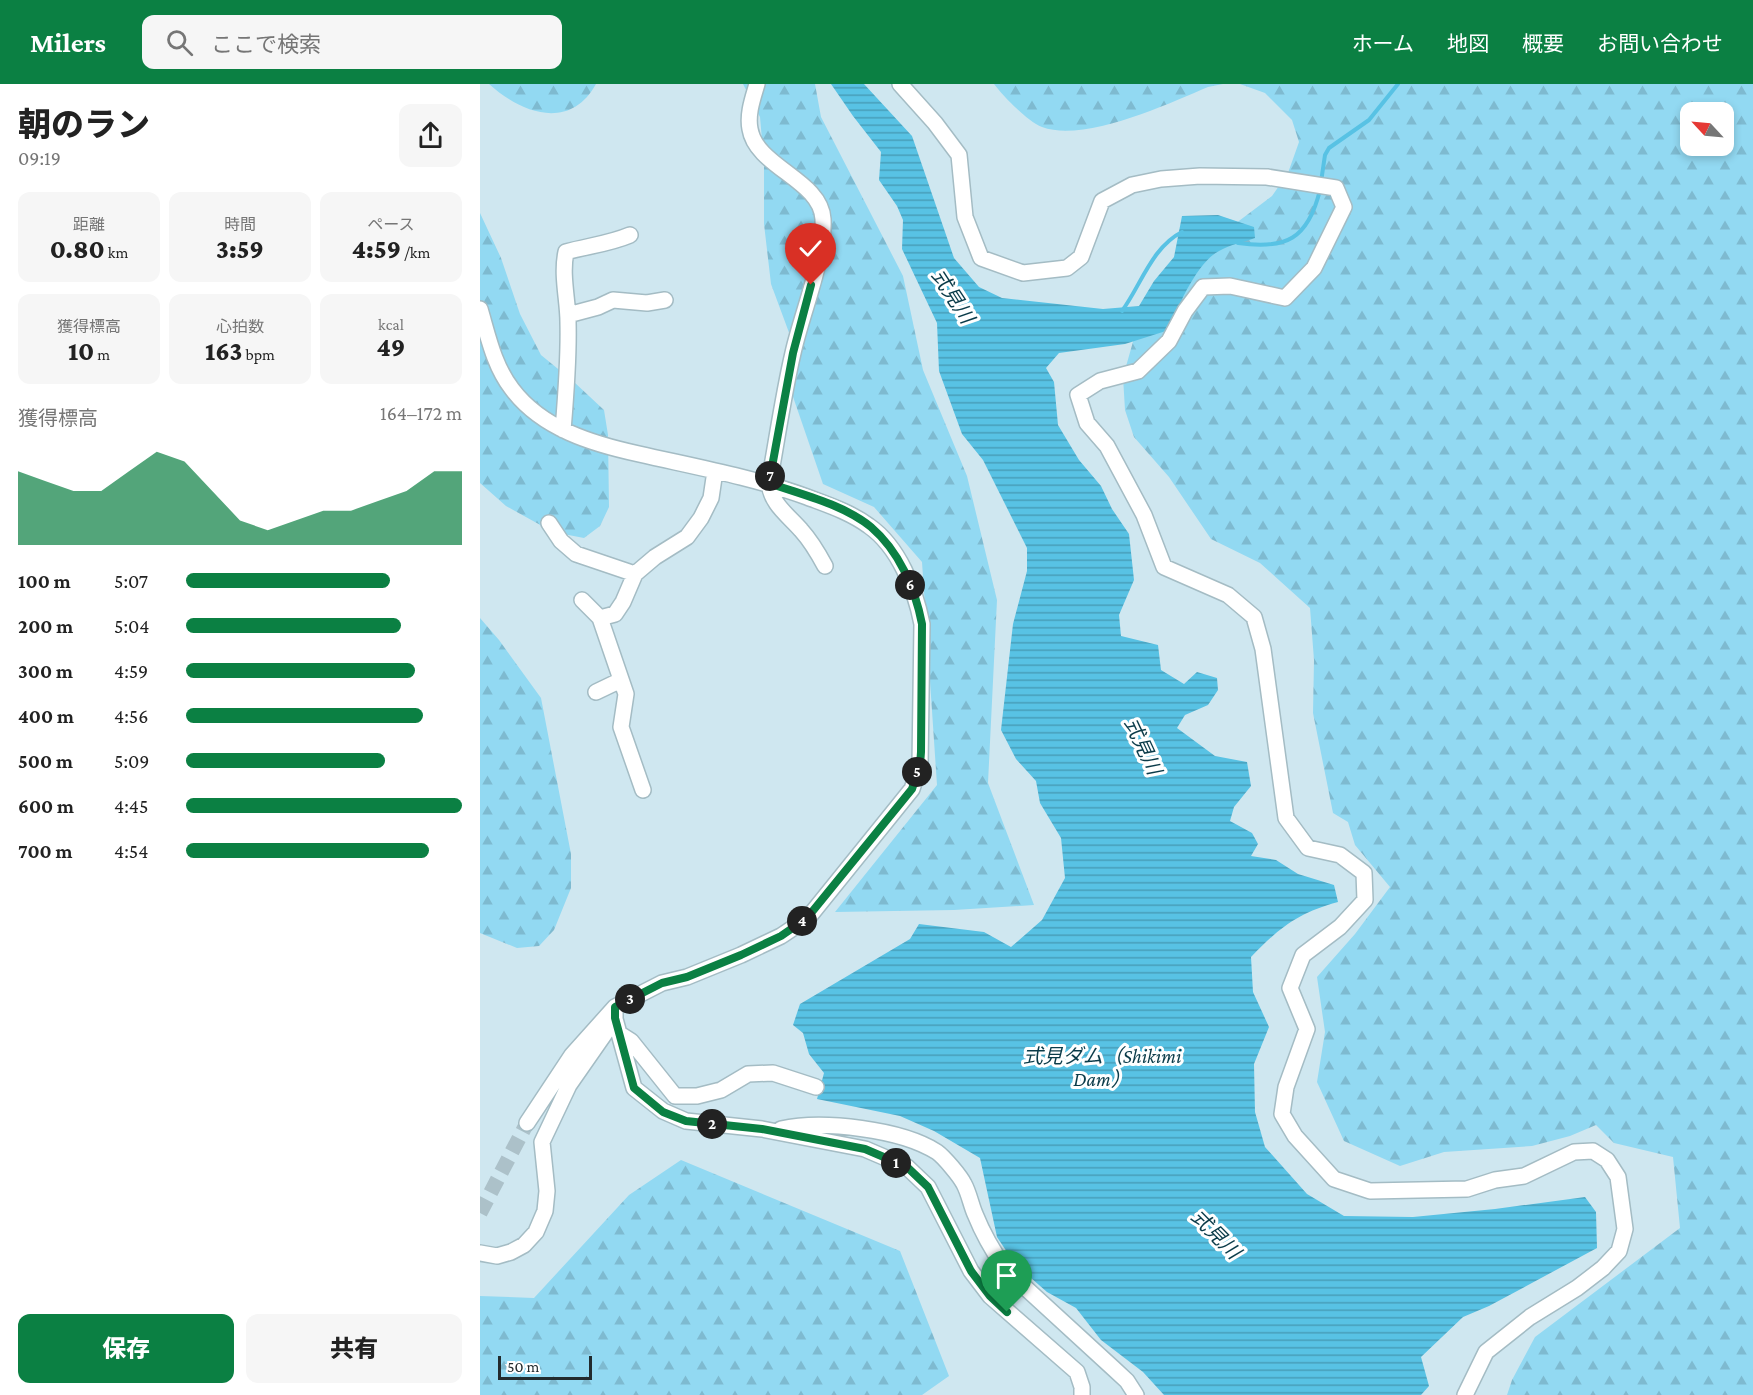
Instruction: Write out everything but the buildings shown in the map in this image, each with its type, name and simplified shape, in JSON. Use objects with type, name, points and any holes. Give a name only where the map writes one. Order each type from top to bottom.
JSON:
[{"type":"street","points":[[757,84],[750,112],[750,130],[758,146],[773,162],[812,194],[823,217],[820,252],[793,353],[769,483],[777,506],[800,529],[825,566]]},
{"type":"street","points":[[900,84],[959,155],[965,217],[981,258],[1023,273],[1067,268],[1081,257],[1102,201],[1132,185],[1161,179],[1200,176],[1294,180],[1336,188],[1344,207],[1314,268],[1285,298],[1230,286],[1203,287],[1185,311],[1169,341],[1138,371],[1100,381],[1078,396],[1087,423],[1107,446],[1144,515],[1164,567],[1228,595],[1254,617],[1263,649],[1286,818],[1308,848],[1340,855],[1364,873],[1365,900],[1340,927],[1303,955],[1290,988],[1307,1029],[1286,1087],[1282,1114],[1295,1136],[1334,1179],[1370,1191],[1467,1189],[1495,1180],[1524,1176],[1574,1152],[1593,1151],[1607,1160],[1618,1176],[1625,1229],[1619,1251],[1603,1269],[1530,1317],[1485,1352],[1465,1395]]},
{"type":"street","points":[[563,430],[569,356],[564,262],[566,252],[594,244],[614,242],[630,235]]},
{"type":"street","points":[[568,315],[598,307],[613,300],[647,303],[665,300]]},
{"type":"street","points":[[480,309],[501,373],[513,391],[535,412],[563,430],[619,450],[769,483],[850,514],[870,526],[899,560],[918,603],[922,624],[920,765],[912,789],[807,918],[781,936],[741,955],[687,977],[662,983],[615,1013],[572,1055],[527,1123]]},
{"type":"street","points":[[600,618],[615,614],[635,574],[655,557],[687,537],[701,518],[711,498],[715,471]]},
{"type":"street","points":[[549,523],[561,541],[576,554],[635,574]]},
{"type":"street","points":[[582,600],[600,618],[626,694],[621,727],[643,790]]},
{"type":"street","points":[[596,692],[621,680]]},
{"type":"street","points":[[615,1013],[634,1088],[663,1112],[686,1121],[771,1131],[865,1149],[907,1167],[928,1187],[971,1271],[990,1296],[1077,1372],[1082,1395]]},
{"type":"street","points":[[480,1253],[497,1256],[511,1252],[524,1245],[536,1232],[545,1211],[547,1191],[542,1142],[569,1085],[615,1013]]},
{"type":"street","points":[[620,1034],[632,1041],[675,1096],[697,1096],[722,1090],[748,1074],[773,1073],[816,1087]]},
{"type":"street","points":[[771,1131],[792,1126],[836,1126],[893,1133],[939,1153],[964,1183],[975,1214],[993,1251],[1006,1270],[1113,1368],[1136,1395]]},
{"type":"green space","points":[[489,84],[596,84],[585,99],[573,108],[559,113],[545,113],[516,103]]},
{"type":"green space","points":[[743,84],[815,84],[821,117],[903,276],[923,370],[967,476],[997,600],[988,783],[1034,905],[954,910],[835,912],[937,785],[922,562],[874,507],[823,484],[790,388],[791,338],[771,284],[764,224],[764,163],[760,117]]},
{"type":"green space","points":[[994,84],[1223,84],[1208,87],[1171,103],[1102,126],[1060,131],[1042,127],[1030,120]]},
{"type":"green space","points":[[1240,84],[1753,84],[1753,1395],[1507,1395],[1512,1380],[1535,1337],[1680,1228],[1673,1157],[1614,1143],[1596,1125],[1570,1136],[1532,1146],[1444,1152],[1400,1166],[1344,1141],[1317,1082],[1325,1032],[1317,977],[1355,934],[1390,887],[1355,845],[1348,822],[1333,813],[1313,713],[1314,660],[1310,608],[1260,563],[1211,539],[1169,477],[1134,437],[1125,410],[1123,377],[1140,317],[1170,273],[1272,196],[1288,173],[1299,142],[1292,120],[1265,93]]},
{"type":"green space","points":[[480,213],[501,258],[520,314],[541,355],[604,410],[608,435],[609,507],[600,526],[584,538],[553,532],[506,506],[480,483]]},
{"type":"green space","points":[[480,618],[541,698],[571,854],[571,888],[554,930],[539,946],[517,948],[480,933]]},
{"type":"green space","points":[[681,1160],[900,1251],[949,1376],[922,1395],[480,1395],[480,1296],[534,1298],[629,1195]]},
{"type":"water","name":"式見ダム（Shikimi Dam）","points":[[831,84],[864,84],[912,136],[954,258],[979,287],[1002,298],[1103,309],[1139,306],[1154,281],[1174,257],[1182,216],[1218,215],[1254,227],[1255,238],[1223,249],[1203,265],[1183,298],[1169,330],[1125,344],[1059,353],[1046,368],[1054,382],[1058,425],[1079,460],[1101,486],[1112,509],[1129,534],[1134,580],[1119,615],[1121,636],[1158,645],[1161,670],[1184,684],[1197,672],[1217,678],[1218,690],[1208,705],[1185,715],[1177,728],[1215,756],[1247,762],[1251,786],[1234,807],[1230,821],[1252,833],[1258,844],[1251,856],[1276,860],[1298,874],[1334,885],[1338,902],[1290,922],[1251,957],[1253,992],[1269,1027],[1254,1064],[1255,1112],[1265,1147],[1307,1194],[1344,1216],[1413,1217],[1585,1197],[1596,1212],[1597,1248],[1489,1306],[1463,1317],[1421,1357],[1429,1386],[1421,1395],[1164,1395],[1143,1372],[1101,1340],[1076,1308],[1047,1292],[1015,1264],[997,1237],[980,1158],[934,1131],[900,1116],[817,1099],[824,1073],[809,1054],[803,1033],[793,1025],[800,1004],[910,939],[919,924],[984,932],[1011,947],[1042,920],[1065,878],[1061,838],[1040,803],[1036,781],[1016,759],[1001,730],[1013,624],[1027,571],[1027,548],[983,460],[962,434],[939,371],[937,323],[902,249],[903,220],[897,206],[879,180],[881,152]]},
{"type":"waterway","points":[[1321,182],[1325,155],[1329,148],[1369,120],[1398,84]]},
{"type":"waterway","points":[[1238,243],[1269,245],[1293,238],[1309,220],[1320,190]]},
{"type":"waterway","points":[[1122,311],[1155,257],[1163,247],[1182,232]]},
{"type":"tunnel","points":[[480,1213],[527,1123]]},
{"type":"route","points":[[811,285],[793,353],[769,483],[850,514],[870,526],[899,560],[918,603],[922,624],[920,765],[912,789],[807,918],[781,936],[741,955],[687,977],[662,983],[615,1007],[615,1018],[634,1088],[663,1112],[686,1121],[762,1129],[865,1149],[907,1167],[928,1187],[971,1271],[990,1296],[1007,1312]]},
{"type":"water label","name":"式見川","points":[[953,296]]},
{"type":"water label","name":"式見川","points":[[1143,746]]},
{"type":"water label","name":"式見川","points":[[1216,1234]]}]
